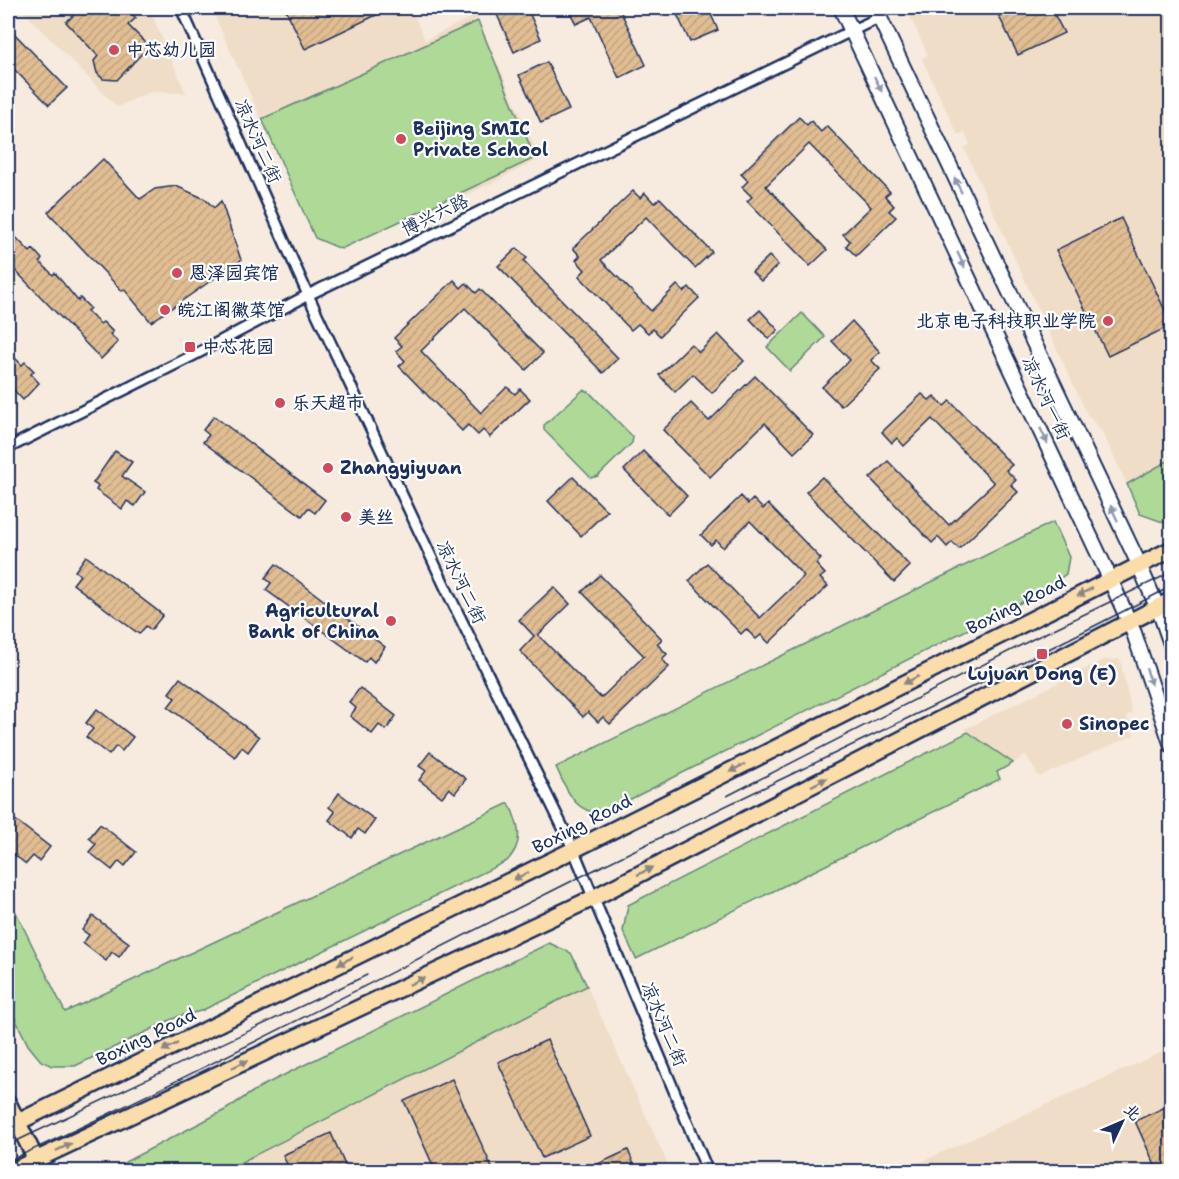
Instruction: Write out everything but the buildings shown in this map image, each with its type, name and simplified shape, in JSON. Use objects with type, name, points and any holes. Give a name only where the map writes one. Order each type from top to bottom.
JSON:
[{"type":"main road","name":"凉水河一街","points":[[841,8],[1110,579],[1129,622],[1172,746]]},
{"type":"main road","name":"凉水河一街","points":[[877,12],[1138,566],[1172,647]]},
{"type":"main road","name":"Boxing Road","points":[[13,1124],[573,850],[1172,549]]},
{"type":"main road","points":[[8,1165],[10,1171],[39,1166],[593,898],[1172,600]]},
{"type":"main road","points":[[8,1103],[13,1124],[39,1166]]},
{"type":"street","name":"凉水河二街","points":[[181,8],[308,295],[450,597],[573,850],[708,1172]]},
{"type":"street","name":"博兴六路","points":[[8,448],[308,295],[852,31],[877,12]]},
{"type":"shaded area","name":"中芯幼儿园","points":[[20,8],[149,8],[186,93],[150,92],[117,107]]},
{"type":"shaded area","name":"Beijing SMIC Private School","points":[[211,8],[411,8],[425,40],[476,15],[540,159],[433,212],[403,220],[341,249],[315,238]]},
{"type":"shaded area","name":"北京电子科技职业学院","points":[[906,8],[1171,8],[1171,459],[1127,484],[1102,432],[1087,414],[1001,229],[964,148],[970,145],[965,133],[958,135],[922,59],[928,55]]},
{"type":"shaded area","points":[[1120,659],[1132,713],[1126,716],[1134,735],[1039,777],[1026,755],[1013,763],[965,729],[1104,660]]},
{"type":"shaded area","points":[[587,986],[671,1171],[223,1172]]},
{"type":"shaded area","points":[[1171,1048],[1171,1171],[899,1172]]},
{"type":"green space","name":"Beijing SMIC Private School","points":[[478,21],[535,158],[341,249],[315,238],[262,119]]},
{"type":"green space","points":[[802,313],[825,337],[790,371],[767,347]]},
{"type":"green space","points":[[583,390],[589,392],[633,437],[632,443],[598,476],[591,478],[544,430],[544,425]]},
{"type":"green space","points":[[1171,459],[1171,525],[1140,514],[1127,484]]},
{"type":"green space","points":[[1053,522],[1069,557],[1066,574],[1038,594],[605,812],[586,810],[573,800],[568,792],[556,767]]},
{"type":"green space","points":[[968,732],[1013,763],[997,772],[1000,779],[636,959],[623,931],[628,905]]},
{"type":"green space","points":[[509,803],[518,826],[518,840],[513,854],[507,861],[201,1011],[179,1016],[75,1066],[52,1066],[41,1061],[28,1045],[8,1004],[8,896],[65,1012]]},
{"type":"green space","points":[[549,943],[571,953],[587,986],[224,1171],[122,1171],[125,1162],[225,1110],[260,1087]]},
{"type":"tram line","points":[[727,796],[1033,639],[1172,572]]},
{"type":"tram line","points":[[8,1161],[156,1091],[598,868],[958,694],[1172,586]]},
{"type":"tram line","points":[[8,1145],[367,975]]},
{"type":"place","name":"中芯幼儿园","points":[[114,50]]},
{"type":"place","name":"Beijing SMIC Private School","points":[[401,139]]},
{"type":"place","name":"恩泽园宾馆","points":[[177,273]]},
{"type":"place","name":"皖江阁徽菜馆","points":[[165,310]]},
{"type":"place","name":"北京电子科技职业学院","points":[[1108,321]]},
{"type":"place","name":"中芯花园","points":[[190,347]]},
{"type":"place","name":"乐天超市","points":[[280,403]]},
{"type":"place","name":"Zhangyiyuan","points":[[328,468]]},
{"type":"place","name":"美丝","points":[[346,517]]},
{"type":"place","name":"Agricultural Bank of China","points":[[391,621]]},
{"type":"place","name":"Lujuan Dong (E)","points":[[1042,654]]},
{"type":"place","name":"Sinopec","points":[[1067,724]]}]
